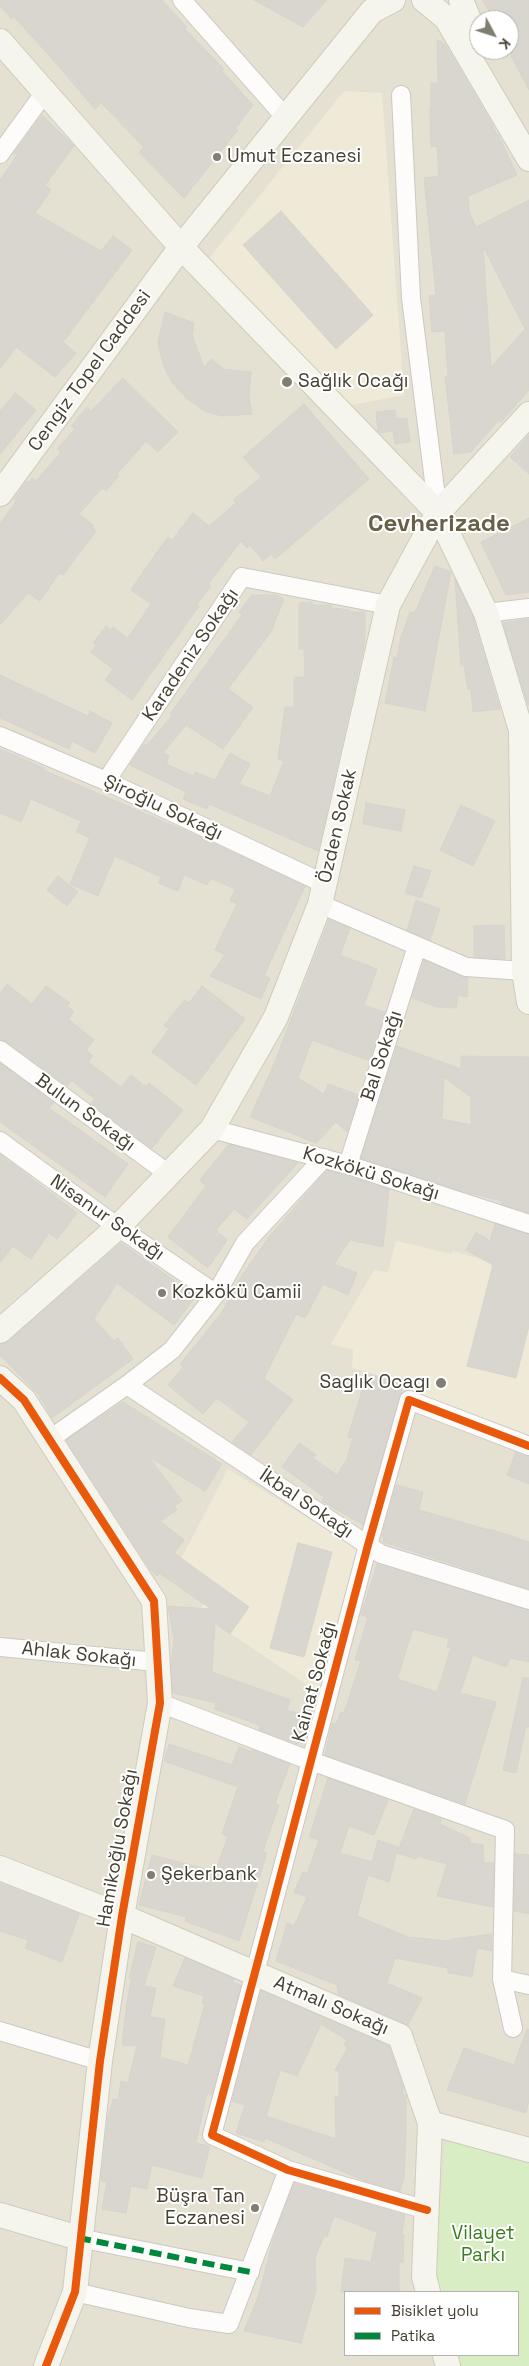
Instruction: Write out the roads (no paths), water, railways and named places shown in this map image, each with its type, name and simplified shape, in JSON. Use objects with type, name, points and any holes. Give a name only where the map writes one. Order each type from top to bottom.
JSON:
[{"type":"main road","points":[[424,0],[446,18],[525,152]]},
{"type":"main road","points":[[461,0],[469,20]]},
{"type":"main road","name":"Cengiz Topel Caddesi","points":[[0,494],[181,247],[379,4]]},
{"type":"main road","points":[[0,42],[181,247],[438,513],[486,613],[522,730],[526,829],[524,971],[529,1002]]},
{"type":"main road","points":[[486,60],[525,152]]},
{"type":"main road","name":"Özden Sokak","points":[[0,1331],[118,1227],[170,1176],[212,1129],[276,1017],[323,894],[388,606],[438,513],[529,414]]},
{"type":"main road","name":"Hamikoğlu Sokağı","points":[[0,1378],[24,1400],[154,1601],[160,1703],[122,1916],[100,2061],[75,2292],[46,2366]]},
{"type":"main road","name":"Atmalı Sokağı","points":[[0,1868],[122,1916],[400,2036],[430,2122]]},
{"type":"main road","points":[[428,2291],[424,2276],[430,2122],[529,2150]]},
{"type":"main road","points":[[0,2215],[80,2238]]},
{"type":"street","points":[[182,0],[286,118]]},
{"type":"street","points":[[0,154],[44,92]]},
{"type":"street","points":[[401,95],[411,298],[438,513]]},
{"type":"street","name":"Karadeniz Sokağı","points":[[106,781],[242,577],[388,606]]},
{"type":"street","points":[[486,613],[529,608]]},
{"type":"street","name":"Şiroğlu Sokağı","points":[[0,736],[106,781],[323,894],[417,946],[466,968],[524,971]]},
{"type":"street","name":"Bal Sokağı","points":[[348,1166],[417,946]]},
{"type":"street","name":"Bulun Sokağı","points":[[0,1050],[170,1176]]},
{"type":"street","name":"Kozkökü Sokağı","points":[[212,1129],[324,1158],[529,1224]]},
{"type":"street","name":"Nisanur Sokağı","points":[[0,1141],[118,1227],[216,1294]]},
{"type":"street","points":[[50,1439],[127,1385],[172,1350],[216,1294],[245,1244],[324,1158]]},
{"type":"street","name":"İkbal Sokağı","points":[[127,1385],[382,1554],[529,1600]]},
{"type":"street","name":"Kainat Sokağı","points":[[288,2170],[212,2135],[368,1545],[409,1400],[529,1446]]},
{"type":"street","name":"Ahlak Sokağı","points":[[0,1647],[157,1662]]},
{"type":"street","points":[[160,1703],[311,1761],[505,1830],[502,1979],[513,2028]]},
{"type":"street","points":[[502,1979],[529,1985]]},
{"type":"street","points":[[0,2030],[100,2061]]},
{"type":"street","points":[[75,2292],[189,2318],[229,2324],[288,2170],[427,2210]]},
{"type":"street","points":[[80,2238],[250,2272]]},
{"type":"place","name":"Umut Eczanesi","points":[[217,157]]},
{"type":"place","name":"Sağlık Ocağı","points":[[287,382]]},
{"type":"place","name":"Kozkökü Camii","points":[[162,1293]]},
{"type":"place","name":"Saglık Ocagı","points":[[441,1383]]},
{"type":"place","name":"Şekerbank","points":[[151,1875]]},
{"type":"place","name":"Büşra Tan Eczanesi","points":[[255,2208]]},
{"type":"district","name":"Cevherizade","points":[[439,524]]},
{"type":"park label","name":"Vilayet Parkı","points":[[483,2245]]}]
